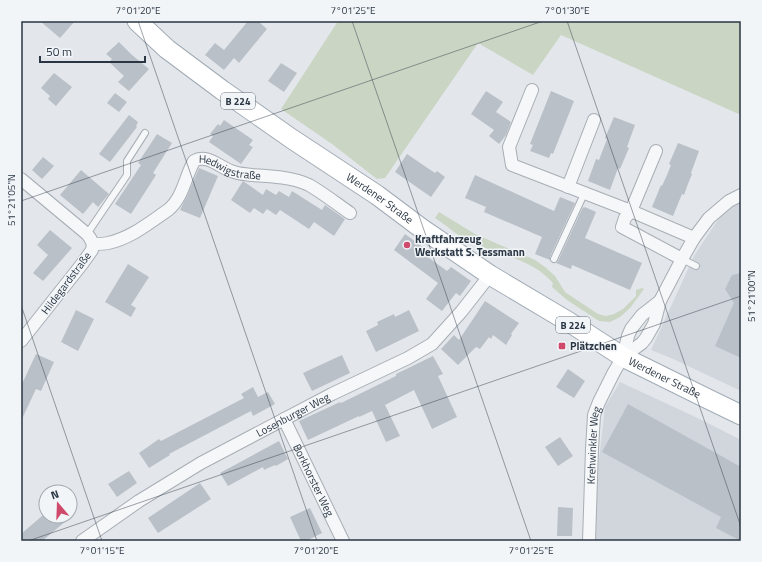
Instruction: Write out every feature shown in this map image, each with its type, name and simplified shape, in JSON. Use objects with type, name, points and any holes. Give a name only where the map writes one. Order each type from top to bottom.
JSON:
[{"type":"main road","name":"Werdener Straße","points":[[137,21],[167,49],[222,90],[292,139],[377,195],[421,228],[490,275],[569,322],[623,357],[741,415]]},
{"type":"street","points":[[532,90],[509,147],[512,165],[631,211],[694,238]]},
{"type":"street","points":[[568,187],[594,120]]},
{"type":"street","points":[[656,150],[631,211],[625,218],[622,227],[682,259]]},
{"type":"street","name":"Hedwigstraße","points":[[90,239],[107,244],[120,240],[131,235],[168,210],[178,199],[194,161],[201,158],[209,160],[228,171],[236,173],[279,177],[309,185],[350,213]]},
{"type":"street","name":"Hildegardstraße","points":[[21,179],[90,239],[92,250],[21,341]]},
{"type":"street","points":[[623,357],[642,343],[646,338],[654,324],[660,301],[694,238],[709,218],[729,201],[741,195]]},
{"type":"street","name":"Losenburger Weg","points":[[82,541],[139,501],[201,463],[332,394],[408,358],[432,344],[461,312],[490,275]]},
{"type":"street","points":[[623,357],[631,329],[642,315],[660,301]]},
{"type":"street","name":"Krehwinkler Weg","points":[[589,541],[594,415],[599,402],[623,357]]},
{"type":"street","name":"Borkhorster Weg","points":[[284,419],[343,541]]},
{"type":"lane","points":[[90,239],[127,175],[127,161],[145,133]]},
{"type":"lane","points":[[554,259],[584,194]]},
{"type":"lane","points":[[682,259],[696,266]]},
{"type":"shaded area","points":[[741,185],[741,391],[651,350],[694,256]]},
{"type":"shaded area","points":[[620,382],[741,440],[741,541],[594,541],[599,459],[605,407]]},
{"type":"green space","points":[[338,21],[741,21],[741,115],[561,35],[533,75],[478,43],[385,178],[377,179],[332,144],[281,109]]},
{"type":"green space","points":[[439,212],[475,234],[535,260],[555,276],[565,292],[598,314],[606,316],[614,314],[623,309],[636,296],[636,290],[642,288],[644,289],[630,308],[620,317],[610,322],[599,321],[567,300],[552,287],[553,283],[544,274],[534,267],[468,241],[435,218]]},
{"type":"building","points":[[40,21],[75,21],[60,38]]},
{"type":"building","points":[[248,21],[258,21],[267,29],[239,63],[234,58],[224,70],[205,55],[215,43],[224,50]]},
{"type":"building","points":[[119,42],[149,69],[129,91],[118,82],[124,76],[109,62],[112,59],[106,54]]},
{"type":"building","points":[[281,63],[297,73],[284,92],[268,81]]},
{"type":"building","points":[[54,73],[72,87],[56,106],[48,99],[50,96],[41,88]]},
{"type":"building","points":[[486,91],[503,102],[496,112],[511,122],[506,135],[499,144],[489,136],[494,130],[471,114]]},
{"type":"building","points":[[551,91],[574,101],[553,154],[551,153],[549,158],[530,151],[533,145],[530,144]]},
{"type":"building","points":[[115,93],[127,102],[119,112],[107,103]]},
{"type":"building","points":[[129,115],[138,122],[137,127],[110,162],[99,154]]},
{"type":"building","points":[[614,117],[635,125],[627,147],[629,148],[620,169],[618,168],[610,190],[588,181],[596,159],[599,160],[607,139],[605,138]]},
{"type":"building","points":[[224,120],[253,140],[249,145],[253,147],[241,164],[209,142],[213,136],[210,134],[218,124],[220,126]]},
{"type":"building","points":[[157,134],[172,143],[153,173],[156,175],[131,214],[115,204],[141,165],[138,163]]},
{"type":"building","points":[[678,143],[699,151],[684,195],[682,194],[673,216],[652,207],[667,175],[671,165],[669,164]]},
{"type":"building","points":[[407,154],[435,173],[437,171],[445,177],[431,197],[395,172]]},
{"type":"building","points":[[43,157],[54,166],[42,179],[32,170]]},
{"type":"building","points":[[199,168],[218,176],[200,218],[180,210]]},
{"type":"building","points":[[81,170],[109,194],[98,207],[93,202],[83,214],[60,195]]},
{"type":"building","points":[[475,175],[554,211],[560,197],[575,203],[550,257],[550,260],[535,254],[542,237],[484,212],[486,207],[465,198]]},
{"type":"building","points":[[243,181],[263,195],[266,189],[276,195],[279,191],[289,197],[292,191],[322,210],[325,205],[345,219],[334,236],[314,222],[309,229],[280,210],[276,215],[267,209],[263,214],[254,208],[250,213],[231,200]]},
{"type":"building","points":[[583,207],[596,212],[585,238],[642,263],[630,290],[572,265],[571,269],[556,263]]},
{"type":"building","points":[[50,230],[72,248],[43,281],[33,273],[48,255],[37,245]]},
{"type":"building","points":[[405,234],[424,248],[421,252],[447,271],[451,267],[471,281],[460,296],[456,293],[442,311],[426,299],[438,283],[394,250]]},
{"type":"building","points":[[128,264],[149,277],[131,305],[136,308],[131,317],[105,302]]},
{"type":"building","points":[[741,273],[741,358],[715,346],[734,303],[725,289],[732,275]]},
{"type":"building","points":[[485,301],[519,323],[511,334],[512,335],[506,345],[493,335],[491,339],[489,337],[480,349],[476,347],[458,365],[441,349],[454,335],[459,340]]},
{"type":"building","points":[[76,310],[94,319],[78,351],[61,342]]},
{"type":"building","points":[[409,310],[419,331],[376,352],[366,331],[378,325],[377,322],[394,314],[395,317]]},
{"type":"building","points":[[36,354],[54,362],[41,391],[36,389],[21,421],[21,386]]},
{"type":"building","points":[[342,355],[350,373],[312,391],[303,373]]},
{"type":"building","points":[[433,356],[443,374],[438,376],[457,417],[432,429],[414,390],[385,405],[400,436],[386,442],[372,411],[308,440],[299,421],[340,402],[341,403]]},
{"type":"building","points":[[568,369],[585,381],[574,398],[556,387]]},
{"type":"building","points":[[253,387],[258,397],[268,392],[275,404],[253,416],[251,411],[169,454],[170,455],[149,468],[139,453],[159,439],[161,441],[244,398],[241,394]]},
{"type":"building","points":[[628,404],[741,467],[741,541],[716,528],[721,517],[602,452]]},
{"type":"building","points":[[560,437],[573,456],[558,466],[545,447]]},
{"type":"building","points":[[279,441],[288,459],[276,466],[275,465],[264,470],[263,467],[228,486],[220,473]]},
{"type":"building","points":[[129,471],[137,483],[117,497],[108,484]]},
{"type":"building","points":[[200,483],[211,499],[158,533],[148,518]]},
{"type":"building","points":[[558,507],[573,508],[572,536],[557,536]]},
{"type":"building","points":[[310,508],[322,533],[306,541],[301,541],[290,517]]},
{"type":"building","points":[[38,519],[38,524],[62,524],[42,541],[21,541],[21,534]]},
{"type":"place","name":"Kraftfahrzeug Werkstatt S. Tessmann","points":[[407,245]]},
{"type":"place","name":"Plätzchen","points":[[562,346]]}]
